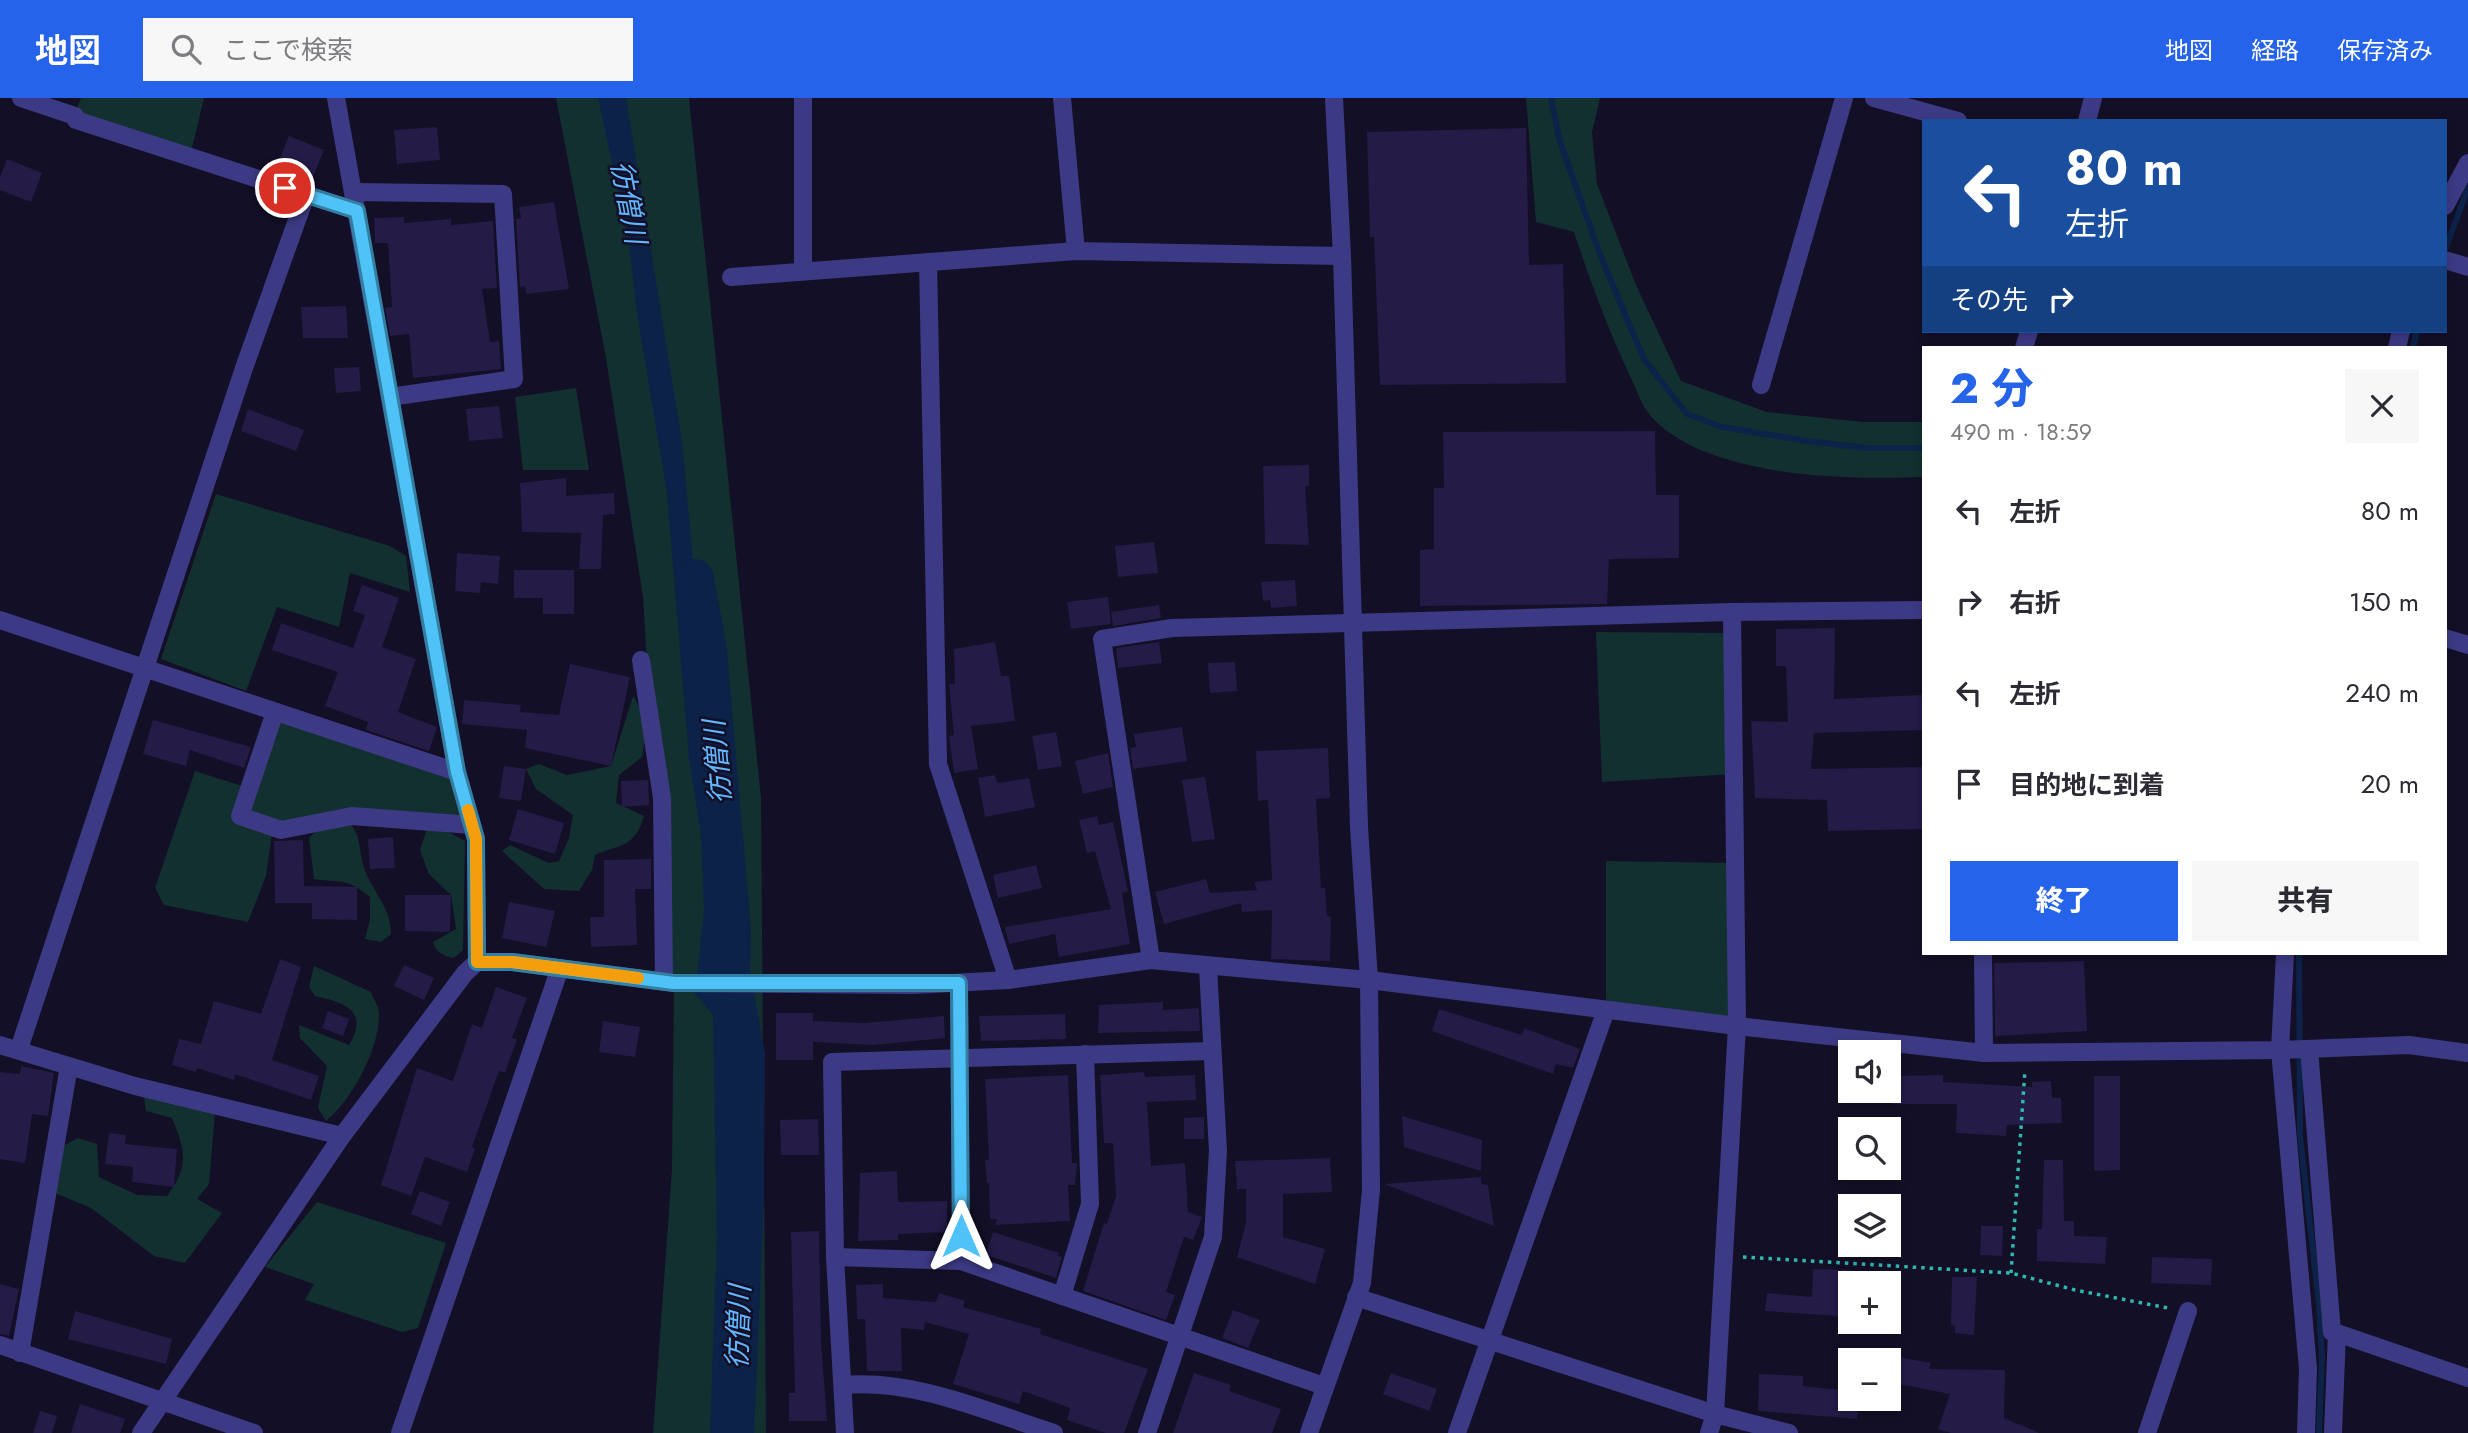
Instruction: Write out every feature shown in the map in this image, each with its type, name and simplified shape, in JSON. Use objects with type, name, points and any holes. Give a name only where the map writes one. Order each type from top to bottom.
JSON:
[{"type":"street","points":[[21,98],[75,116],[76,120],[357,211]]},
{"type":"street","points":[[336,98],[457,772],[476,839],[477,962]]},
{"type":"street","points":[[803,98],[803,270]]},
{"type":"street","points":[[1062,98],[1076,251]]},
{"type":"street","points":[[1309,1433],[1362,1283],[1371,1190],[1369,980],[1359,827],[1342,256],[1334,98]]},
{"type":"street","points":[[1761,384],[1844,98]]},
{"type":"street","points":[[1874,98],[1951,119]]},
{"type":"street","points":[[2088,119],[2093,98]]},
{"type":"street","points":[[2447,202],[2468,163]]},
{"type":"street","points":[[354,192],[503,194],[514,379],[390,397]]},
{"type":"street","points":[[19,1049],[244,368],[306,195]]},
{"type":"street","points":[[732,277],[1076,251],[1342,256]]},
{"type":"street","points":[[2447,261],[2468,267]]},
{"type":"street","points":[[928,262],[938,764],[1008,981]]},
{"type":"street","points":[[1151,960],[1102,639],[1172,628],[1732,612],[1922,610]]},
{"type":"street","points":[[1709,1433],[1715,1414],[1737,1026],[1732,612]]},
{"type":"street","points":[[0,620],[143,670],[457,772]]},
{"type":"street","points":[[2447,639],[2468,645]]},
{"type":"street","points":[[641,660],[662,798],[669,982]]},
{"type":"street","points":[[275,712],[240,816],[281,830],[352,816],[472,825]]},
{"type":"street","points":[[1983,955],[1984,1052]]},
{"type":"street","points":[[2285,955],[2280,1050],[2308,1369],[2306,1433]]},
{"type":"street","points":[[141,1433],[342,1136],[465,973],[477,962],[559,968],[669,982],[959,983],[1008,981],[1151,960],[1369,980],[1737,1026],[1984,1052],[2026,1054],[2280,1050],[2409,1045],[2468,1053]]},
{"type":"street","points":[[1147,1433],[1213,1237],[1218,1151],[1208,967]]},
{"type":"street","points":[[400,1433],[559,968]]},
{"type":"street","points":[[959,983],[961,1261]]},
{"type":"street","points":[[1457,1433],[1606,1010]]},
{"type":"street","points":[[0,1045],[135,1086],[342,1136]]},
{"type":"street","points":[[2309,1049],[2332,1332],[2468,1378]]},
{"type":"street","points":[[845,1433],[835,1258],[832,1062],[1212,1051]]},
{"type":"street","points":[[1062,1296],[1090,1204],[1084,1054]]},
{"type":"street","points":[[20,1353],[69,1066]]},
{"type":"street","points":[[835,1258],[961,1261],[1324,1386]]},
{"type":"street","points":[[1356,1297],[1715,1414],[1789,1433]]},
{"type":"street","points":[[2147,1433],[2188,1311]]},
{"type":"street","points":[[2333,1433],[2337,1333]]},
{"type":"street","points":[[0,1346],[254,1433]]},
{"type":"street","points":[[843,1385],[870,1383],[911,1387],[1054,1433]]},
{"type":"path","points":[[2011,1273],[2026,1054]]},
{"type":"path","points":[[1724,1256],[2011,1273],[2075,1290],[2188,1311]]},
{"type":"green space","points":[[81,98],[204,98],[190,156],[76,111]]},
{"type":"green space","points":[[556,98],[689,98],[761,798],[766,1433],[653,1433],[672,1169],[674,983],[650,716],[643,597],[606,358]]},
{"type":"green space","points":[[1526,98],[1600,98],[1592,132],[1597,184],[1636,285],[1681,381],[1767,412],[1863,422],[1922,422],[1922,477],[1855,477],[1777,471],[1739,463],[1704,451],[1673,435],[1649,414],[1641,401],[1607,323],[1574,232],[1536,222]]},
{"type":"green space","points":[[576,388],[589,470],[523,470],[515,397]]},
{"type":"green space","points":[[216,494],[390,546],[406,556],[410,592],[350,573],[339,627],[277,607],[246,691],[161,659]]},
{"type":"green space","points":[[1596,632],[1725,633],[1734,774],[1602,782]]},
{"type":"green space","points":[[633,696],[643,718],[645,733],[642,757],[619,775],[616,803],[644,816],[640,826],[631,840],[595,855],[592,870],[579,891],[544,889],[502,851],[510,845],[549,863],[559,861],[569,838],[573,815],[536,789],[526,769],[539,764],[567,775],[611,766]]},
{"type":"green space","points":[[275,712],[457,772],[466,825],[432,823],[465,841],[463,950],[454,958],[441,953],[433,942],[456,929],[451,895],[429,874],[420,850],[429,822],[273,827],[266,876],[248,922],[164,905],[155,888],[195,771],[249,788]]},
{"type":"green space","points":[[350,824],[358,838],[366,873],[388,914],[391,934],[381,942],[365,939],[370,919],[370,897],[349,884],[314,879],[309,838],[316,831]]},
{"type":"green space","points":[[1606,861],[1735,863],[1737,1026],[1606,1010]]},
{"type":"green space","points":[[314,966],[371,992],[379,1013],[375,1042],[363,1072],[336,1112],[326,1121],[318,1108],[327,1066],[300,1038],[299,1025],[349,1045],[357,1024],[351,1010],[344,1005],[315,996],[309,987]]},
{"type":"green space","points":[[144,1097],[215,1112],[209,1184],[197,1199],[222,1213],[185,1263],[154,1256],[91,1208],[55,1193],[55,1150],[78,1138],[97,1144],[99,1177],[137,1195],[167,1196],[182,1167],[180,1139],[172,1118],[146,1111]]},
{"type":"green space","points":[[317,1202],[446,1243],[418,1328],[402,1332],[305,1300],[314,1284],[265,1267]]},
{"type":"water","points":[[598,98],[626,98],[682,441],[695,584],[709,668],[727,877],[732,983],[743,1041],[744,1218],[734,1433],[710,1433],[717,1237],[713,1015],[695,994],[704,911],[701,835],[689,759],[667,493],[638,320],[628,237]]},
{"type":"building","points":[[437,127],[440,160],[397,164],[394,130]]},
{"type":"building","points":[[1526,128],[1529,265],[1563,264],[1566,383],[1380,385],[1374,237],[1370,237],[1367,132]]},
{"type":"building","points":[[289,136],[324,150],[313,177],[278,163]]},
{"type":"building","points":[[7,159],[42,173],[31,202],[0,190],[0,178]]},
{"type":"building","points":[[554,202],[569,289],[526,294],[525,286],[520,287],[516,219],[521,218],[519,207]]},
{"type":"building","points":[[404,217],[404,223],[451,219],[451,225],[493,221],[497,288],[482,289],[490,342],[499,341],[501,369],[413,378],[409,334],[390,336],[385,308],[392,307],[388,243],[375,243],[374,218]]},
{"type":"building","points":[[346,306],[348,338],[303,338],[301,307]]},
{"type":"building","points":[[359,367],[361,391],[336,393],[334,368]]},
{"type":"building","points":[[499,406],[503,438],[469,441],[466,409]]},
{"type":"building","points":[[248,409],[304,430],[296,451],[241,431]]},
{"type":"building","points":[[1655,431],[1656,495],[1679,495],[1679,558],[1609,559],[1607,604],[1420,606],[1420,550],[1434,549],[1434,488],[1444,488],[1443,432]]},
{"type":"building","points":[[1309,465],[1309,486],[1305,486],[1309,545],[1265,544],[1263,466]]},
{"type":"building","points":[[566,478],[566,496],[614,493],[615,514],[603,515],[601,569],[579,569],[581,533],[522,532],[520,483]]},
{"type":"building","points":[[1154,542],[1158,573],[1118,577],[1115,546]]},
{"type":"building","points":[[457,553],[500,556],[498,584],[481,582],[480,593],[455,591]]},
{"type":"building","points":[[514,570],[574,570],[574,614],[543,614],[543,598],[514,598]]},
{"type":"building","points":[[1295,580],[1297,606],[1271,608],[1270,600],[1263,601],[1261,582]]},
{"type":"building","points":[[362,585],[399,598],[382,647],[416,659],[398,712],[437,727],[429,751],[366,730],[368,722],[325,706],[338,672],[272,650],[281,623],[353,648],[365,615],[353,611]]},
{"type":"building","points":[[1108,597],[1111,624],[1071,629],[1067,602]]},
{"type":"building","points":[[1159,605],[1161,618],[1113,626],[1111,612]]},
{"type":"building","points":[[1835,628],[1834,699],[1922,695],[1922,730],[1814,733],[1811,769],[1922,767],[1922,829],[1828,831],[1827,800],[1755,798],[1751,721],[1788,722],[1786,666],[1776,666],[1776,629]]},
{"type":"building","points":[[995,642],[1001,676],[1009,676],[1015,721],[971,726],[978,769],[954,773],[949,736],[954,735],[949,684],[955,684],[954,649]]},
{"type":"building","points":[[1159,642],[1162,663],[1118,668],[1116,648]]},
{"type":"building","points":[[1235,662],[1237,691],[1210,693],[1208,663]]},
{"type":"building","points":[[570,664],[630,677],[611,766],[525,748],[527,730],[462,724],[464,700],[521,705],[520,712],[559,715]]},
{"type":"building","points":[[153,720],[251,747],[244,768],[190,750],[186,766],[143,754]]},
{"type":"building","points":[[1182,727],[1187,761],[1133,769],[1130,748],[1136,747],[1134,734]]},
{"type":"building","points":[[1056,732],[1062,766],[1038,770],[1032,736]]},
{"type":"building","points":[[1328,748],[1330,798],[1316,799],[1321,888],[1325,888],[1327,916],[1331,917],[1330,961],[1271,959],[1272,910],[1242,912],[1241,903],[1164,924],[1155,892],[1206,879],[1210,893],[1257,890],[1254,882],[1272,880],[1268,800],[1258,801],[1256,751]]},
{"type":"building","points":[[1108,753],[1113,787],[1083,794],[1075,761]]},
{"type":"building","points":[[504,766],[526,769],[521,801],[499,798]]},
{"type":"building","points":[[994,775],[998,783],[1029,778],[1035,807],[985,817],[978,778]]},
{"type":"building","points":[[1205,777],[1215,839],[1192,842],[1182,780]]},
{"type":"building","points":[[648,780],[649,805],[622,807],[621,781]]},
{"type":"building","points":[[518,809],[564,823],[555,854],[509,840]]},
{"type":"building","points":[[1097,816],[1099,825],[1113,822],[1128,891],[1122,893],[1130,944],[1059,957],[1055,934],[1009,944],[1005,927],[1111,909],[1095,851],[1087,853],[1079,820]]},
{"type":"building","points":[[393,837],[395,868],[370,869],[368,839]]},
{"type":"building","points":[[303,840],[304,886],[357,887],[357,920],[312,919],[312,903],[275,903],[274,841]]},
{"type":"building","points":[[651,859],[651,889],[635,889],[637,945],[591,947],[590,917],[604,917],[604,860]]},
{"type":"building","points":[[1036,865],[1042,888],[998,898],[993,875]]},
{"type":"building","points":[[405,895],[451,895],[450,932],[405,931]]},
{"type":"building","points":[[509,902],[555,911],[546,947],[502,938]]},
{"type":"building","points":[[280,959],[301,967],[272,1060],[319,1076],[311,1100],[235,1074],[234,1080],[197,1068],[196,1072],[172,1065],[179,1039],[201,1044],[214,1001],[261,1014]]},
{"type":"building","points":[[2084,961],[2087,1031],[1995,1036],[1994,963]]},
{"type":"building","points":[[404,965],[434,978],[424,1000],[394,986]]},
{"type":"building","points":[[496,987],[527,998],[512,1038],[517,1039],[505,1073],[499,1071],[472,1147],[475,1148],[467,1172],[425,1157],[411,1196],[381,1185],[417,1068],[453,1081],[472,1024],[482,1028]]},
{"type":"building","points":[[1163,1002],[1163,1010],[1199,1008],[1200,1031],[1098,1033],[1099,1005]]},
{"type":"building","points":[[1439,1009],[1522,1035],[1524,1028],[1580,1049],[1573,1068],[1556,1064],[1553,1074],[1432,1031]]},
{"type":"building","points":[[328,1011],[349,1019],[343,1036],[322,1028]]},
{"type":"building","points":[[776,1013],[813,1013],[813,1021],[865,1023],[944,1016],[945,1038],[873,1045],[813,1042],[813,1060],[776,1060]]},
{"type":"building","points":[[1065,1014],[1066,1039],[981,1041],[979,1016]]},
{"type":"building","points":[[603,1021],[640,1027],[635,1057],[599,1052]]},
{"type":"building","points":[[21,1066],[54,1073],[48,1116],[32,1114],[25,1163],[0,1159],[0,1072],[20,1074]]},
{"type":"building","points":[[1144,1072],[1145,1077],[1195,1075],[1196,1100],[1147,1102],[1151,1166],[1185,1163],[1188,1212],[1202,1217],[1193,1240],[1184,1237],[1166,1292],[1175,1295],[1166,1320],[1083,1291],[1104,1223],[1107,1224],[1116,1196],[1113,1143],[1104,1143],[1100,1075]]},
{"type":"building","points":[[1068,1075],[1072,1163],[1077,1163],[1075,1185],[1068,1185],[1070,1221],[995,1225],[997,1219],[990,1219],[985,1160],[989,1160],[985,1079]]},
{"type":"building","points":[[1943,1075],[1943,1082],[2032,1087],[2032,1082],[2051,1081],[2052,1098],[2061,1098],[2062,1123],[2007,1125],[2006,1136],[1956,1133],[1957,1104],[1893,1104],[1901,1103],[1901,1076]]},
{"type":"building","points":[[2094,1076],[2120,1076],[2120,1170],[2094,1171]]},
{"type":"building","points":[[1402,1116],[1482,1140],[1481,1171],[1404,1147]]},
{"type":"building","points":[[1204,1117],[1204,1139],[1184,1139],[1184,1118]]},
{"type":"building","points":[[818,1119],[819,1155],[781,1155],[780,1120]]},
{"type":"building","points":[[109,1133],[126,1135],[125,1144],[177,1149],[174,1187],[132,1182],[133,1167],[105,1164]]},
{"type":"building","points":[[1330,1158],[1332,1192],[1283,1194],[1283,1237],[1325,1249],[1315,1284],[1237,1257],[1246,1223],[1246,1189],[1237,1189],[1235,1161]]},
{"type":"building","points":[[2044,1160],[2063,1160],[2064,1221],[2074,1221],[2074,1236],[2107,1237],[2105,1264],[2037,1261],[2037,1229],[2042,1229]]},
{"type":"building","points":[[897,1171],[898,1202],[947,1201],[947,1232],[898,1234],[898,1240],[858,1241],[860,1173]]},
{"type":"building","points":[[1481,1177],[1481,1184],[1488,1185],[1494,1226],[1384,1184]]},
{"type":"building","points":[[420,1191],[450,1202],[441,1226],[411,1214]]},
{"type":"building","points":[[1981,1226],[2003,1226],[2002,1256],[1980,1255]]},
{"type":"building","points":[[819,1231],[821,1341],[827,1421],[789,1421],[789,1393],[795,1393],[791,1232]]},
{"type":"building","points":[[993,1232],[1059,1253],[1058,1256],[1062,1257],[1056,1278],[986,1255]]},
{"type":"building","points":[[2152,1257],[2212,1259],[2211,1285],[2151,1283]]},
{"type":"building","points":[[1813,1269],[1850,1270],[1838,1271],[1838,1316],[1765,1311],[1767,1293],[1812,1297]]},
{"type":"building","points":[[1952,1277],[1977,1277],[1974,1335],[1955,1333],[1955,1326],[1951,1325]]},
{"type":"building","points":[[0,1284],[19,1289],[9,1336],[0,1334]]},
{"type":"building","points":[[883,1284],[883,1298],[936,1302],[939,1293],[965,1301],[963,1307],[1041,1329],[1040,1334],[1148,1369],[1124,1433],[1106,1433],[1067,1420],[1070,1408],[1023,1391],[1019,1404],[953,1384],[969,1334],[925,1322],[924,1330],[901,1328],[902,1371],[867,1371],[865,1319],[857,1319],[856,1285]]},
{"type":"building","points":[[1233,1310],[1260,1320],[1248,1348],[1222,1338]]},
{"type":"building","points":[[75,1311],[172,1339],[166,1364],[68,1339]]},
{"type":"building","points":[[1901,1357],[1931,1363],[1929,1369],[2005,1370],[2004,1418],[2039,1433],[1951,1433],[1938,1429],[1950,1394],[1901,1385]]},
{"type":"building","points":[[1194,1373],[1231,1385],[1229,1391],[1281,1409],[1272,1433],[1173,1433]]},
{"type":"building","points":[[1391,1373],[1437,1389],[1429,1411],[1383,1394]]},
{"type":"building","points":[[1759,1374],[1803,1376],[1803,1386],[1838,1390],[1838,1411],[1858,1411],[1857,1419],[1758,1411]]},
{"type":"building","points":[[80,1404],[125,1419],[120,1433],[71,1433]]},
{"type":"building","points":[[40,1411],[57,1416],[52,1433],[33,1433]]},
{"type":"waterway","points":[[1551,98],[1560,142],[1601,257],[1644,359],[1687,414],[1722,427],[1808,441],[1866,448],[1922,448]]},
{"type":"waterway","points":[[2447,245],[2468,188]]},
{"type":"waterway","points":[[2413,346],[2417,333]]},
{"type":"waterway","name":"彷僧川","points":[[695,578],[708,651],[732,932],[731,973],[746,1055],[745,1194],[735,1433]]},
{"type":"waterway","points":[[2299,955],[2300,1135],[2319,1305],[2322,1358],[2319,1433]]},
{"type":"slow traffic","points":[[468,810],[476,839],[477,962],[512,962],[638,978]]},
{"type":"route","points":[[285,188],[357,211],[457,772],[476,839],[477,962],[512,962],[674,983],[959,983],[961,1236]]}]
